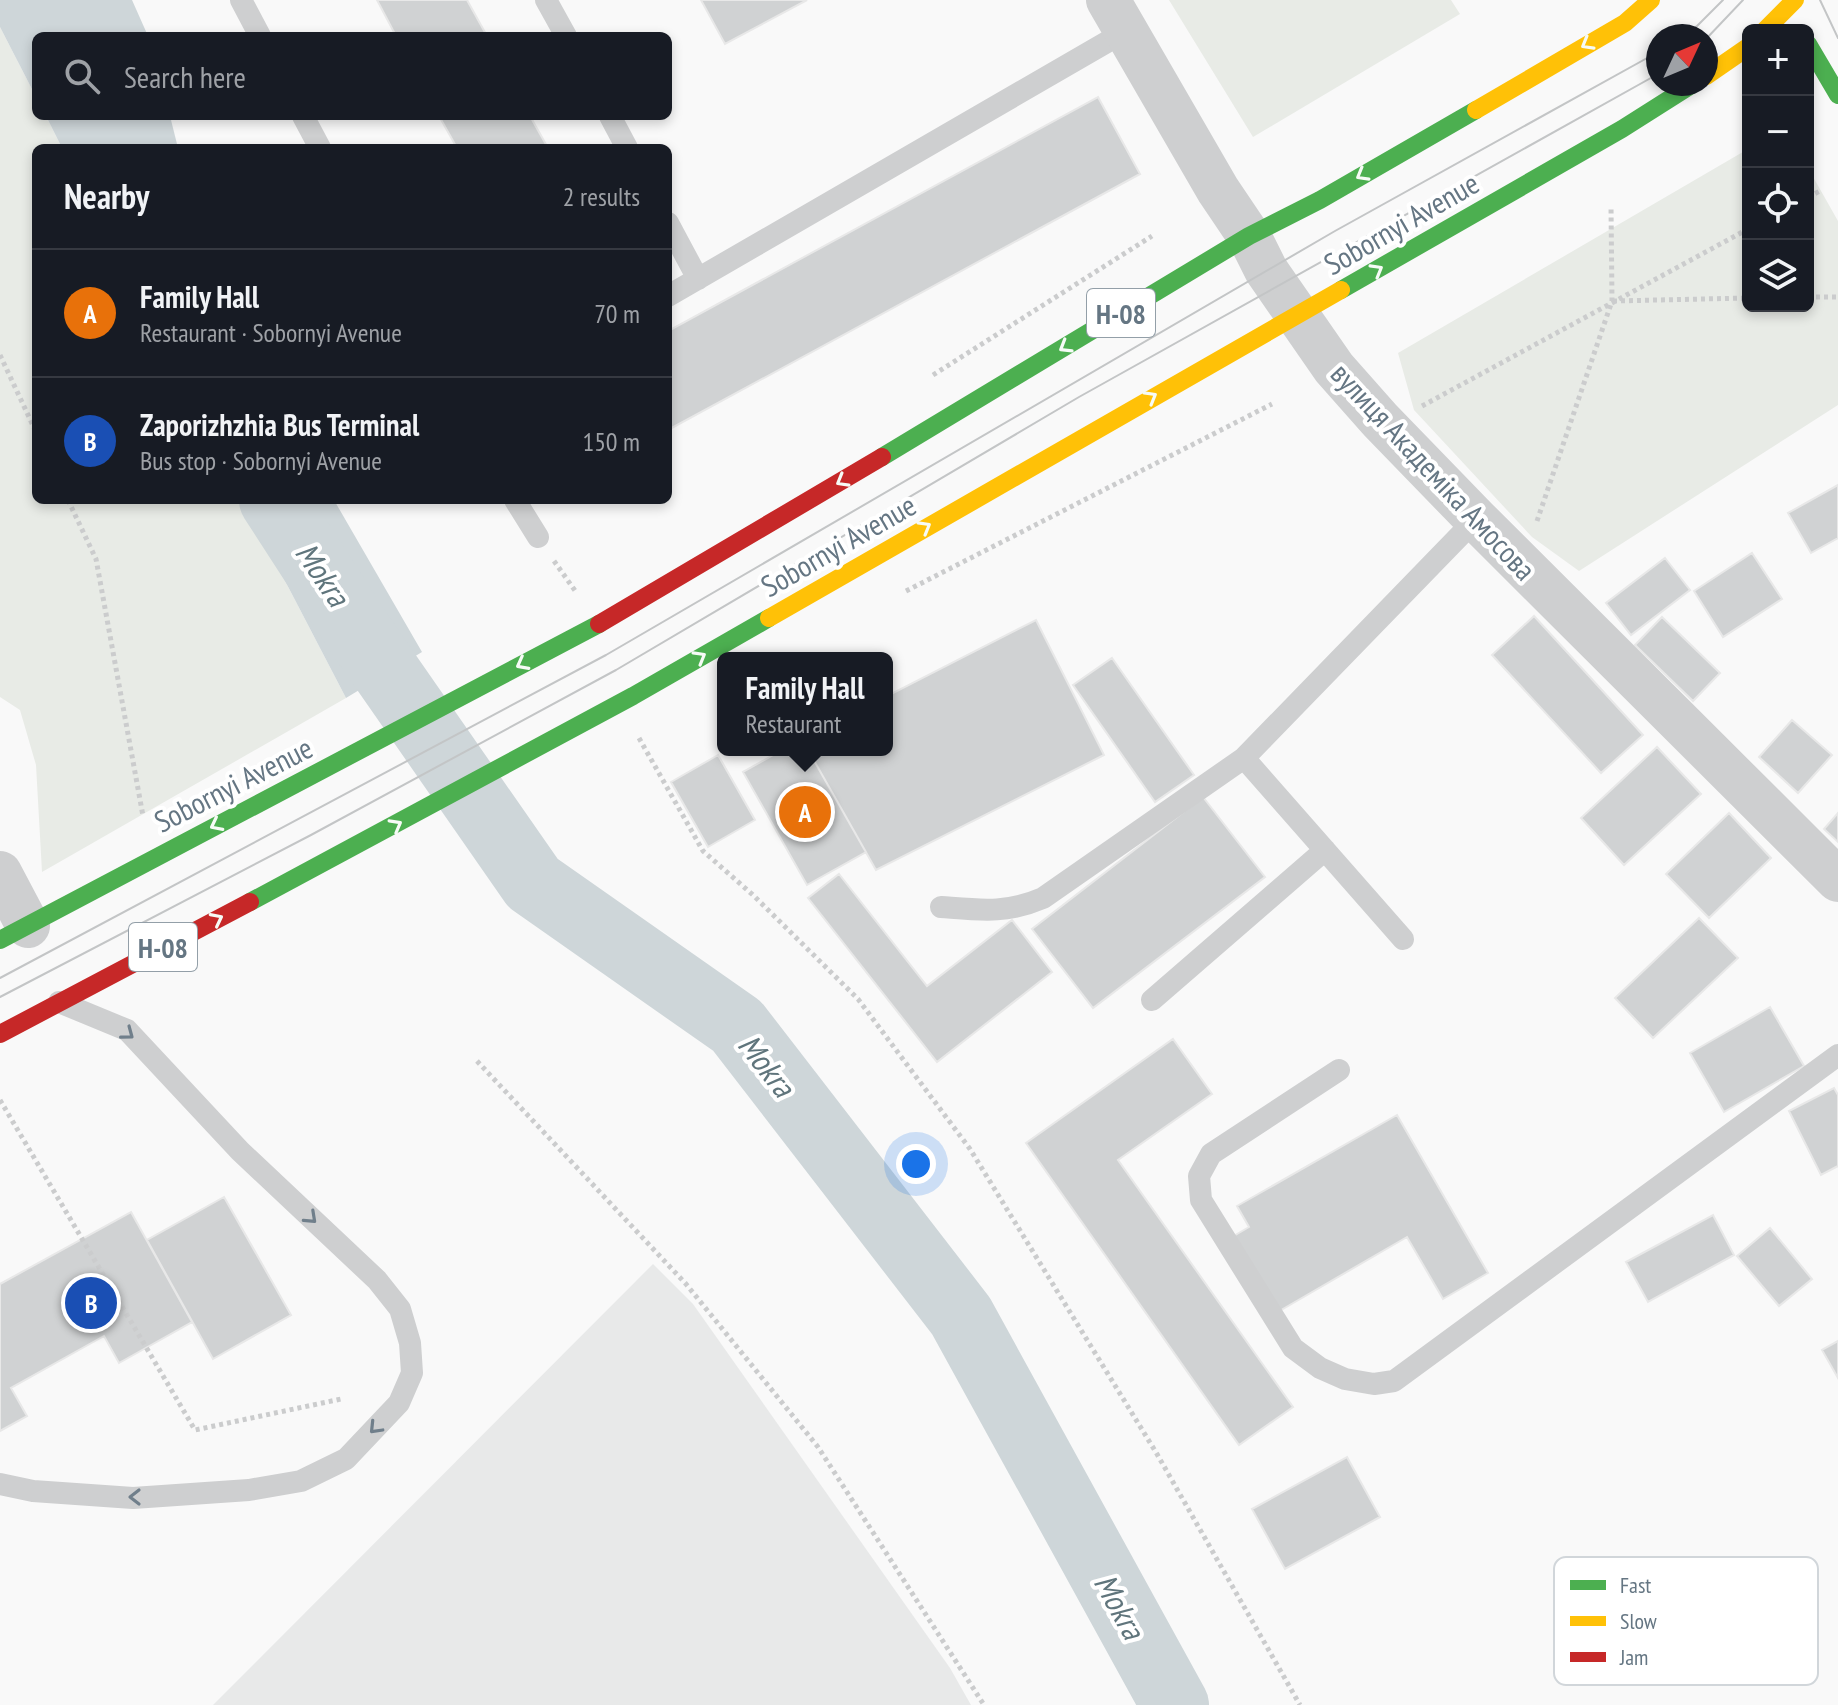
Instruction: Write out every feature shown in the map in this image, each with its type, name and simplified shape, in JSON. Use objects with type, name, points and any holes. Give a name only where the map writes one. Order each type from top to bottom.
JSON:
[{"type":"main road","name":"Sobornyi Avenue","points":[[14,933],[591,628],[1249,236],[1320,200],[1625,23],[1651,0]]},
{"type":"main road","points":[[1770,24],[1788,3],[1797,24]]},
{"type":"main road","points":[[1718,68],[1742,51]]},
{"type":"main road","points":[[1814,54],[1838,95]]},
{"type":"main road","name":"Sobornyi Avenue","points":[[0,1034],[328,862],[633,696],[1295,314],[1527,184],[1673,96]]},
{"type":"street","name":"вулиця Академіка Амосова","points":[[1117,16],[1218,190],[1249,236],[1266,270],[1334,368],[1476,519],[1838,880]]},
{"type":"street","points":[[0,873],[14,933]]},
{"type":"lane","points":[[241,0],[258,32]]},
{"type":"lane","points":[[546,0],[564,32]]},
{"type":"lane","points":[[672,294],[1117,16]]},
{"type":"lane","points":[[305,120],[318,144]]},
{"type":"lane","points":[[612,120],[625,144]]},
{"type":"lane","points":[[672,230],[698,279]]},
{"type":"lane","points":[[517,504],[538,537]]},
{"type":"lane","points":[[941,907],[975,910],[1020,908],[1043,898],[1244,758],[1476,519]]},
{"type":"lane","points":[[1244,758],[1403,939]]},
{"type":"lane","points":[[1152,1000],[1325,850]]},
{"type":"lane","points":[[0,1484],[33,1491],[133,1498],[249,1490],[301,1481],[346,1459],[399,1403],[412,1373],[410,1343],[400,1309],[377,1280],[240,1151],[127,1030],[58,1002]]},
{"type":"lane","points":[[1339,1070],[1211,1154],[1199,1176],[1201,1200],[1293,1348],[1320,1368],[1345,1379],[1374,1384],[1394,1381],[1838,1055]]},
{"type":"path","points":[[1814,194],[1820,191]]},
{"type":"path","points":[[1537,522],[1612,301],[1611,206]]},
{"type":"path","points":[[1414,410],[1742,232]]},
{"type":"path","points":[[1814,297],[1838,297]]},
{"type":"path","points":[[1612,301],[1742,298]]},
{"type":"path","points":[[0,355],[32,423]]},
{"type":"path","points":[[902,593],[1272,404]]},
{"type":"path","points":[[70,504],[96,559],[151,858]]},
{"type":"path","points":[[538,537],[578,595]]},
{"type":"path","points":[[635,730],[703,851],[753,895],[858,999],[970,1149],[1157,1454],[1300,1705]]},
{"type":"path","points":[[477,1061],[686,1284],[818,1447],[984,1705]]},
{"type":"path","points":[[0,1100],[195,1430],[341,1399]]},
{"type":"shaded area","points":[[1169,0],[1451,0],[1460,14],[1253,137]]},
{"type":"shaded area","points":[[0,27],[32,89],[32,120],[48,120],[60,144],[32,144],[32,504],[245,504],[346,698],[42,872],[36,765],[20,710],[0,697]]},
{"type":"shaded area","points":[[1742,152],[1742,312],[1814,312],[1814,179],[1838,221],[1838,405],[1579,571],[1532,537],[1414,410],[1398,353]]},
{"type":"shaded area","points":[[653,1264],[693,1304],[950,1668],[971,1705],[213,1705]]},
{"type":"water","points":[[0,0],[132,0],[146,32],[32,32],[32,89],[0,27]]},
{"type":"water","points":[[48,120],[171,120],[177,144],[60,144]]},
{"type":"water","points":[[245,504],[336,504],[422,652],[346,698]]},
{"type":"building","points":[[377,0],[467,0],[485,32],[394,32]]},
{"type":"building","points":[[701,0],[807,0],[725,44]]},
{"type":"building","points":[[1098,97],[1140,174],[672,428],[672,329]]},
{"type":"building","points":[[441,120],[532,120],[546,144],[455,144]]},
{"type":"building","points":[[1838,485],[1838,538],[1811,553],[1788,513]]},
{"type":"building","points":[[1752,553],[1782,599],[1723,637],[1694,591]]},
{"type":"building","points":[[1665,558],[1690,590],[1631,635],[1606,603]]},
{"type":"building","points":[[1534,616],[1643,735],[1601,773],[1492,655]]},
{"type":"building","points":[[1662,617],[1720,673],[1693,701],[1635,645]]},
{"type":"building","points":[[1036,620],[1104,755],[876,870],[811,756],[893,756],[893,693]]},
{"type":"building","points":[[1112,658],[1194,775],[1155,802],[1073,685]]},
{"type":"building","points":[[1792,720],[1832,755],[1798,793],[1759,757]]},
{"type":"building","points":[[1657,747],[1701,794],[1624,865],[1581,818]]},
{"type":"building","points":[[719,756],[755,820],[708,847],[671,782]]},
{"type":"building","points":[[771,756],[811,756],[866,852],[807,885],[743,772]]},
{"type":"building","points":[[1203,797],[1265,877],[1093,1008],[1032,929]]},
{"type":"building","points":[[1729,813],[1771,858],[1709,918],[1666,874]]},
{"type":"building","points":[[1838,813],[1838,842],[1824,829]]},
{"type":"building","points":[[839,874],[927,986],[1012,920],[1052,972],[937,1062],[808,898]]},
{"type":"building","points":[[1699,918],[1738,958],[1653,1038],[1615,998]]},
{"type":"building","points":[[1770,1007],[1804,1066],[1724,1112],[1690,1053]]},
{"type":"building","points":[[1173,1039],[1212,1094],[1118,1160],[1293,1407],[1239,1445],[1026,1143]]},
{"type":"building","points":[[1834,1088],[1838,1095],[1838,1166],[1821,1175],[1789,1111]]},
{"type":"building","points":[[1397,1115],[1488,1273],[1443,1299],[1407,1237],[1276,1313],[1232,1237],[1249,1227],[1237,1206]]},
{"type":"building","points":[[224,1197],[291,1315],[213,1359],[147,1240]]},
{"type":"building","points":[[131,1212],[192,1322],[119,1363],[104,1336],[11,1388],[27,1416],[0,1431],[0,1284]]},
{"type":"building","points":[[1713,1215],[1734,1255],[1648,1302],[1626,1262]]},
{"type":"building","points":[[1770,1228],[1812,1279],[1779,1306],[1737,1256]]},
{"type":"building","points":[[1838,1341],[1838,1378],[1822,1350]]},
{"type":"building","points":[[1347,1457],[1380,1517],[1285,1569],[1252,1509]]},
{"type":"waterway","name":"Mokra","points":[[276,504],[359,633],[533,883],[737,1026],[961,1316],[1175,1705]]},
{"type":"tram line","points":[[1699,24],[1723,0]]},
{"type":"tram line","points":[[1718,26],[1743,0]]},
{"type":"tram line","points":[[1820,0],[1838,38]]},
{"type":"tram line","points":[[0,978],[606,655],[1335,231],[1646,59]]},
{"type":"tram line","points":[[0,997],[311,835],[616,670],[1079,397],[1646,81]]},
{"type":"traffic: fast","points":[[1814,54],[1838,95]]},
{"type":"traffic: fast","points":[[1341,290],[1674,96]]},
{"type":"traffic: fast","points":[[882,457],[1249,236],[1320,200],[1476,110]]},
{"type":"traffic: fast","points":[[250,902],[633,696],[769,618]]},
{"type":"traffic: fast","points":[[0,940],[599,624]]},
{"type":"traffic: slow","points":[[1476,110],[1625,23],[1651,0]]},
{"type":"traffic: slow","points":[[1771,24],[1795,0]]},
{"type":"traffic: slow","points":[[1718,68],[1742,51]]},
{"type":"traffic: slow","points":[[769,618],[1341,290]]},
{"type":"traffic: jam","points":[[599,624],[882,457]]},
{"type":"traffic: jam","points":[[0,1034],[250,902]]},
{"type":"place","name":"Family Hall","points":[[805,812]]},
{"type":"place","name":"Zaporizhzhia Bus Terminal","points":[[91,1303]]}]
